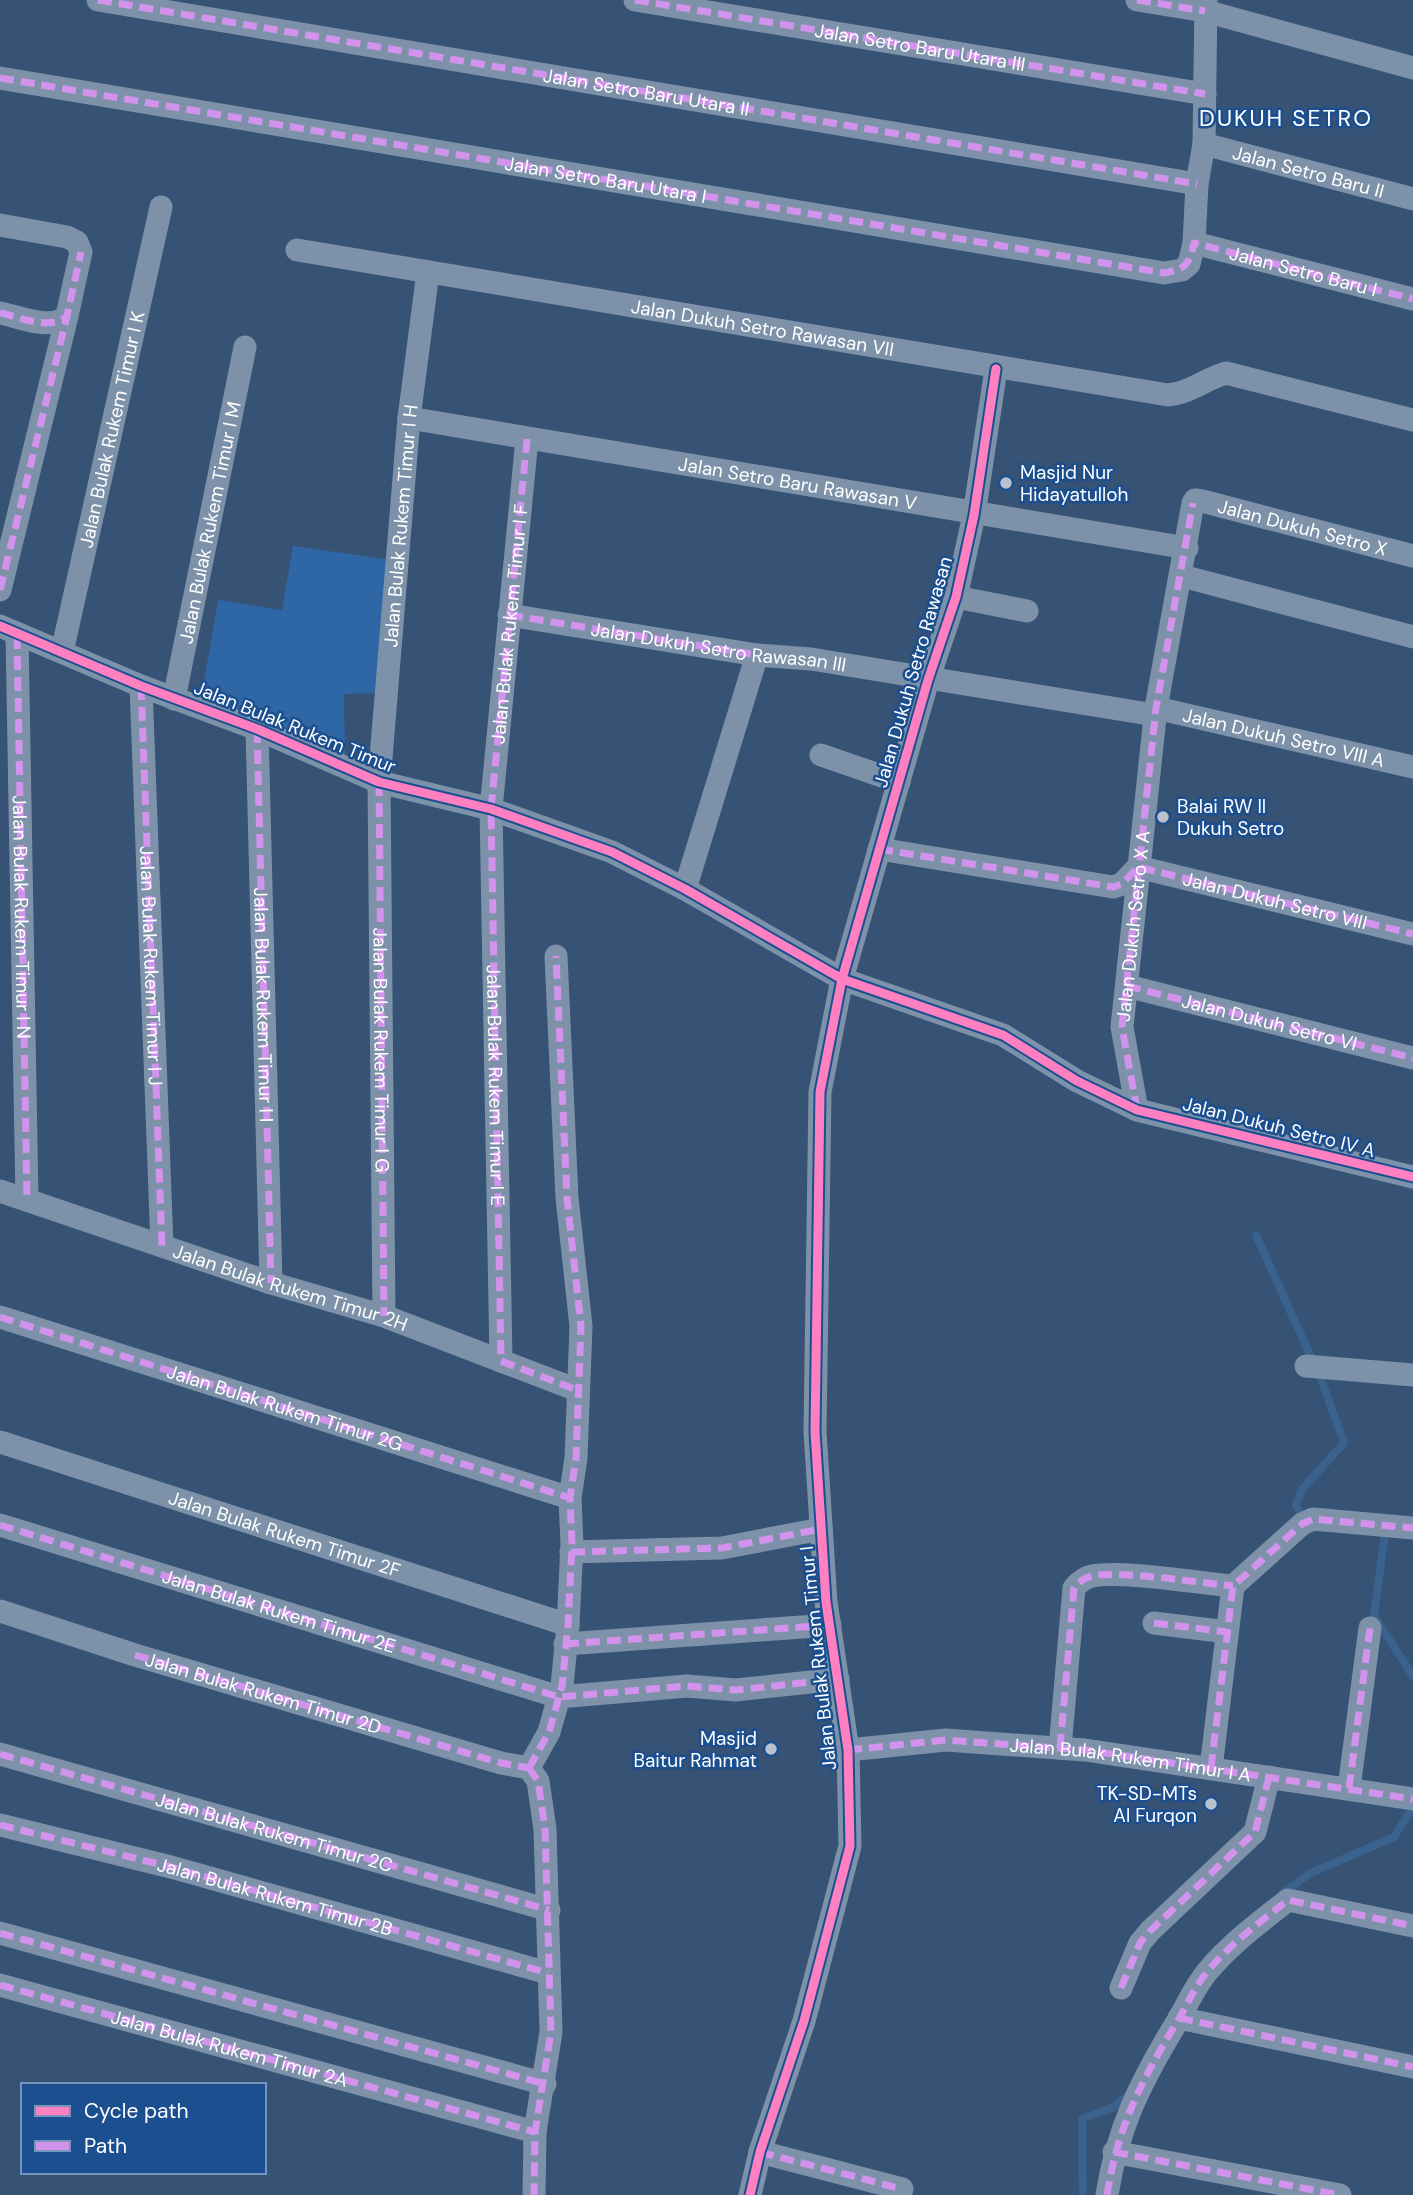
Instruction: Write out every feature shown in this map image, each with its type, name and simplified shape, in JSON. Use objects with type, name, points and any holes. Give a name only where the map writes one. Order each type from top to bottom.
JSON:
[{"type":"street","name":"Jalan Setro Baru Utara II","points":[[98,0],[1197,184]]},
{"type":"street","name":"Jalan Setro Baru Utara III","points":[[635,0],[1205,94]]},
{"type":"street","points":[[1137,0],[1206,6],[1413,68]]},
{"type":"street","points":[[1194,243],[1197,184],[1204,144],[1206,6]]},
{"type":"street","name":"Jalan Setro Baru Utara I","points":[[0,78],[1164,273],[1181,270],[1189,264],[1194,243]]},
{"type":"street","name":"Jalan Setro Baru II","points":[[1204,144],[1413,199]]},
{"type":"street","name":"Jalan Bulak Rukem Timur I K","points":[[61,652],[161,207]]},
{"type":"street","points":[[0,225],[77,242],[81,253],[0,590]]},
{"type":"street","name":"Jalan Setro Baru I","points":[[1194,243],[1413,299]]},
{"type":"street","name":"Jalan Dukuh Setro Rawasan VII","points":[[297,250],[737,321],[996,369],[1168,396],[1184,394],[1210,378],[1226,373],[1413,420]]},
{"type":"street","name":"Jalan Bulak Rukem Timur I H","points":[[379,782],[409,418],[428,272]]},
{"type":"street","points":[[0,313],[50,323],[60,322],[67,316]]},
{"type":"street","name":"Jalan Bulak Rukem Timur I M","points":[[174,699],[246,347]]},
{"type":"street","name":"Jalan Dukuh Setro Rawasan","points":[[842,979],[928,680],[956,597],[974,515],[996,369]]},
{"type":"street","name":"Jalan Setro Baru Rawasan V","points":[[409,418],[974,515],[1175,546]]},
{"type":"street","name":"Jalan Bulak Rukem Timur I F","points":[[491,809],[527,439]]},
{"type":"street","name":"Jalan Dukuh Setro X","points":[[1193,503],[1195,500],[1202,500],[1413,556]]},
{"type":"street","name":"Jalan Dukuh Setro X A","points":[[1137,1110],[1122,1027],[1155,712],[1182,576],[1175,546],[1193,503]]},
{"type":"street","points":[[1182,576],[1413,637]]},
{"type":"street","points":[[956,597],[1027,611]]},
{"type":"street","name":"Jalan Dukuh Setro Rawasan III","points":[[509,615],[757,655],[811,659],[928,680],[1155,712]]},
{"type":"street","name":"Jalan Bulak Rukem Timur","points":[[8,631],[174,699],[257,729],[379,782],[491,809],[612,852],[685,889],[842,979]]},
{"type":"street","name":"Jalan Bulak Rukem Timur I N","points":[[8,631],[27,1200]]},
{"type":"street","points":[[685,889],[757,655]]},
{"type":"street","name":"Jalan Bulak Rukem Timur I J","points":[[141,686],[162,1247]]},
{"type":"street","name":"Jalan Dukuh Setro VIII A","points":[[1155,712],[1413,767]]},
{"type":"street","name":"Jalan Bulak Rukem Timur I I","points":[[257,729],[271,1283]]},
{"type":"street","points":[[821,755],[899,782]]},
{"type":"street","name":"Jalan Bulak Rukem Timur I G","points":[[379,782],[384,1316]]},
{"type":"street","name":"Jalan Bulak Rukem Timur I E","points":[[491,809],[501,1361]]},
{"type":"street","points":[[879,849],[1112,887],[1122,884],[1138,867]]},
{"type":"street","name":"Jalan Dukuh Setro VIII","points":[[1138,867],[1413,934]]},
{"type":"street","points":[[534,2195],[535,2132],[545,2084],[551,2032],[549,1910],[541,1794],[538,1781],[529,1768],[549,1732],[559,1698],[567,1635],[571,1552],[570,1498],[576,1458],[582,1326],[567,1198],[556,956]]},
{"type":"street","name":"Jalan Dukuh Setro IV A","points":[[842,979],[1003,1035],[1077,1080],[1137,1110],[1413,1177]]},
{"type":"street","name":"Jalan Bulak Rukem Timur I","points":[[750,2195],[760,2152],[804,2021],[850,1846],[848,1750],[830,1625],[816,1432],[820,1092],[842,979]]},
{"type":"street","name":"Jalan Dukuh Setro VI","points":[[1127,986],[1413,1058]]},
{"type":"street","name":"Jalan Bulak Rukem Timur 2H","points":[[0,1191],[271,1283],[384,1316],[577,1391]]},
{"type":"street","name":"Jalan Bulak Rukem Timur 2G","points":[[0,1317],[570,1498]]},
{"type":"street","points":[[1306,1366],[1413,1375]]},
{"type":"street","name":"Jalan Bulak Rukem Timur 2F","points":[[0,1442],[567,1635]]},
{"type":"street","points":[[1211,1768],[1233,1586],[1302,1524],[1314,1519],[1413,1528]]},
{"type":"street","name":"Jalan Bulak Rukem Timur 2E","points":[[0,1525],[559,1698]]},
{"type":"street","points":[[571,1552],[722,1548],[821,1529]]},
{"type":"street","points":[[1060,1748],[1074,1588],[1078,1583],[1093,1576],[1233,1586]]},
{"type":"street","name":"Jalan Bulak Rukem Timur 2D","points":[[0,1611],[135,1656],[501,1763],[529,1768]]},
{"type":"street","points":[[1154,1623],[1227,1632]]},
{"type":"street","points":[[567,1635],[830,1625]]},
{"type":"street","points":[[1349,1788],[1370,1628]]},
{"type":"street","points":[[559,1698],[687,1686],[736,1690],[838,1679]]},
{"type":"street","name":"Jalan Bulak Rukem Timur I A","points":[[848,1750],[946,1741],[1060,1748],[1412,1799]]},
{"type":"street","name":"Jalan Bulak Rukem Timur 2C","points":[[0,1754],[549,1910]]},
{"type":"street","points":[[1121,1989],[1140,1943],[1150,1931],[1255,1832],[1269,1777]]},
{"type":"street","name":"Jalan Bulak Rukem Timur 2B","points":[[0,1825],[171,1867],[548,1973]]},
{"type":"street","points":[[1107,2195],[1114,2152],[1126,2115],[1188,1998],[1208,1971],[1234,1945],[1287,1900],[1413,1926]]},
{"type":"street","points":[[0,1933],[545,2084]]},
{"type":"street","name":"Jalan Bulak Rukem Timur 2A","points":[[0,1984],[535,2132]]},
{"type":"street","points":[[1179,2018],[1413,2067]]},
{"type":"street","points":[[760,2152],[902,2189]]},
{"type":"street","points":[[1114,2152],[1340,2195]]},
{"type":"shaded area","points":[[293,546],[391,560],[381,693],[344,694],[345,756],[201,698],[218,600],[282,610]]},
{"type":"waterway","points":[[1256,1235],[1310,1355]]},
{"type":"waterway","points":[[1302,1516],[1296,1505],[1303,1488],[1344,1443],[1320,1376]]},
{"type":"waterway","points":[[1381,1533],[1385,1533],[1374,1616],[1413,1676]]},
{"type":"waterway","points":[[1282,1893],[1311,1873],[1394,1837],[1413,1807]]},
{"type":"waterway","points":[[1083,2195],[1082,2119],[1114,2107],[1130,2093]]},
{"type":"marked path","points":[[98,0],[1197,184]]},
{"type":"marked path","points":[[635,0],[1205,94]]},
{"type":"marked path","points":[[1137,0],[1205,11]]},
{"type":"marked path","points":[[0,78],[1164,273],[1182,268],[1194,243],[1413,299]]},
{"type":"marked path","points":[[0,313],[44,323],[67,316],[81,252]]},
{"type":"marked path","points":[[0,590],[67,316]]},
{"type":"marked path","points":[[527,439],[491,809],[501,1361],[577,1390]]},
{"type":"marked path","points":[[1137,1110],[1122,1027],[1156,708],[1193,503]]},
{"type":"marked path","points":[[509,615],[757,655]]},
{"type":"marked path","points":[[17,635],[27,1200]]},
{"type":"marked path","points":[[141,686],[162,1246]]},
{"type":"marked path","points":[[257,729],[271,1283]]},
{"type":"marked path","points":[[379,782],[384,1316]]},
{"type":"marked path","points":[[879,849],[1113,887],[1122,884],[1138,867],[1413,934]]},
{"type":"marked path","points":[[529,1768],[549,1732],[562,1686],[568,1625],[572,1544],[570,1498],[576,1458],[581,1326],[567,1198],[556,956]]},
{"type":"marked path","points":[[1127,986],[1413,1058]]},
{"type":"marked path","points":[[0,1317],[570,1498]]},
{"type":"marked path","points":[[1211,1768],[1233,1586],[1302,1524],[1313,1519],[1413,1528]]},
{"type":"marked path","points":[[0,1525],[559,1697],[687,1686],[736,1690],[838,1679]]},
{"type":"marked path","points":[[571,1552],[722,1548],[821,1529]]},
{"type":"marked path","points":[[1060,1748],[1074,1588],[1078,1584],[1092,1576],[1122,1575],[1233,1586]]},
{"type":"marked path","points":[[1154,1623],[1227,1632]]},
{"type":"marked path","points":[[565,1644],[830,1625]]},
{"type":"marked path","points":[[1349,1788],[1370,1628]]},
{"type":"marked path","points":[[135,1655],[501,1763],[529,1768]]},
{"type":"marked path","points":[[848,1750],[946,1740],[1085,1750],[1413,1799]]},
{"type":"marked path","points":[[0,1754],[549,1910]]},
{"type":"marked path","points":[[529,1768],[538,1781],[545,1829],[551,2032],[535,2132],[534,2195]]},
{"type":"marked path","points":[[1121,1988],[1140,1943],[1150,1931],[1255,1832],[1269,1777]]},
{"type":"marked path","points":[[0,1825],[171,1867],[548,1973]]},
{"type":"marked path","points":[[1107,2195],[1124,2128],[1151,2068],[1202,1978],[1235,1943],[1288,1900],[1413,1926]]},
{"type":"marked path","points":[[0,1933],[545,2084]]},
{"type":"marked path","points":[[0,1985],[535,2132]]},
{"type":"marked path","points":[[1179,2018],[1413,2067]]},
{"type":"marked path","points":[[760,2152],[902,2189]]},
{"type":"marked path","points":[[1114,2152],[1340,2195]]},
{"type":"cycle path","points":[[750,2195],[760,2152],[804,2021],[850,1846],[848,1750],[826,1602],[815,1432],[820,1092],[842,979],[928,680],[956,597],[974,515],[996,369]]},
{"type":"cycle path","points":[[0,626],[141,686],[257,729],[379,782],[491,809],[612,852],[685,889],[842,979],[1003,1035],[1077,1081],[1137,1110],[1413,1177]]},
{"type":"place","name":"Masjid Nur Hidayatulloh","points":[[1006,483]]},
{"type":"place","name":"Balai RW II Dukuh Setro","points":[[1163,817]]},
{"type":"place","name":"Masjid Baitur Rahmat","points":[[771,1749]]},
{"type":"place","name":"TK-SD-MTs Al Furqon","points":[[1211,1804]]},
{"type":"district","name":"DUKUH SETRO","points":[[1286,118]]}]
